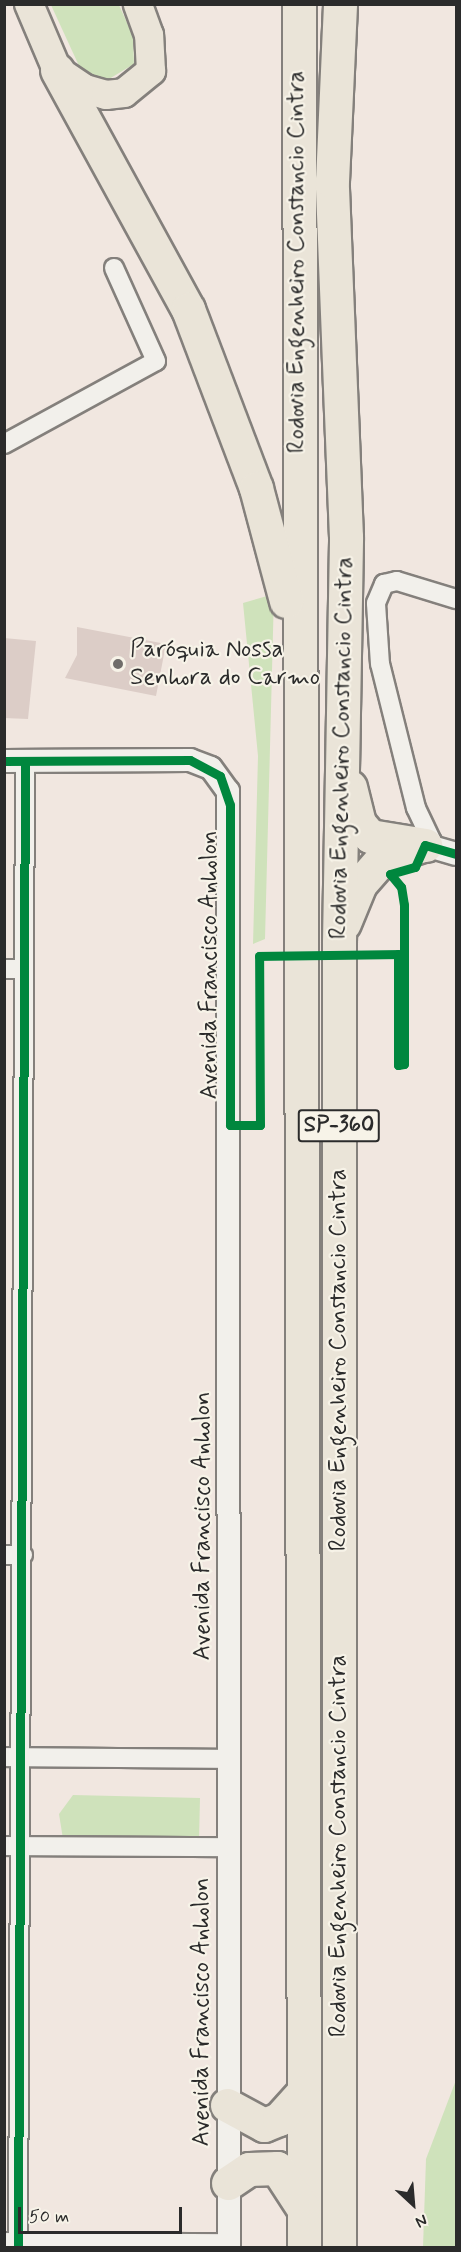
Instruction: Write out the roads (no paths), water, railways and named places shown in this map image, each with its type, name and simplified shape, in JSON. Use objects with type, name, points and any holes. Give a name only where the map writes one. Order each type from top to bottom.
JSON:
[{"type":"highway","name":"Rodovia Engenheiro Constancio Cintra","points":[[299,4],[298,645],[302,840],[304,2247]]},
{"type":"highway","name":"Rodovia Engenheiro Constancio Cintra","points":[[339,2247],[339,942],[346,537],[332,181],[340,4]]},
{"type":"highway","points":[[57,70],[188,309],[256,488],[298,645]]},
{"type":"highway","points":[[343,710],[349,779],[359,823],[370,836],[439,849]]},
{"type":"highway","points":[[339,942],[360,884],[383,858],[439,849]]},
{"type":"highway","points":[[227,2105],[264,2125],[279,2119],[303,2092]]},
{"type":"highway","points":[[228,2183],[249,2169],[278,2168],[304,2209]]},
{"type":"main road","points":[[29,4],[57,70],[84,89],[106,95],[124,93],[141,83],[151,70],[152,55],[138,4]]},
{"type":"street","points":[[4,444],[156,361],[114,268]]},
{"type":"street","points":[[439,849],[416,808],[380,664],[376,603],[384,584],[397,581],[456,599]]},
{"type":"street","name":"Avenida Francisco Anholon","points":[[15,761],[190,760],[220,776],[230,805],[230,1847],[227,2105],[229,2245]]},
{"type":"street","points":[[15,761],[24,969],[13,1168],[14,2244],[229,2245]]},
{"type":"street","points":[[4,969],[24,969]]},
{"type":"street","points":[[14,1757],[230,1759]]},
{"type":"street","points":[[14,1846],[230,1847]]},
{"type":"place","name":"Paróquia Nossa Senhora do Carmo","points":[[118,664]]}]
